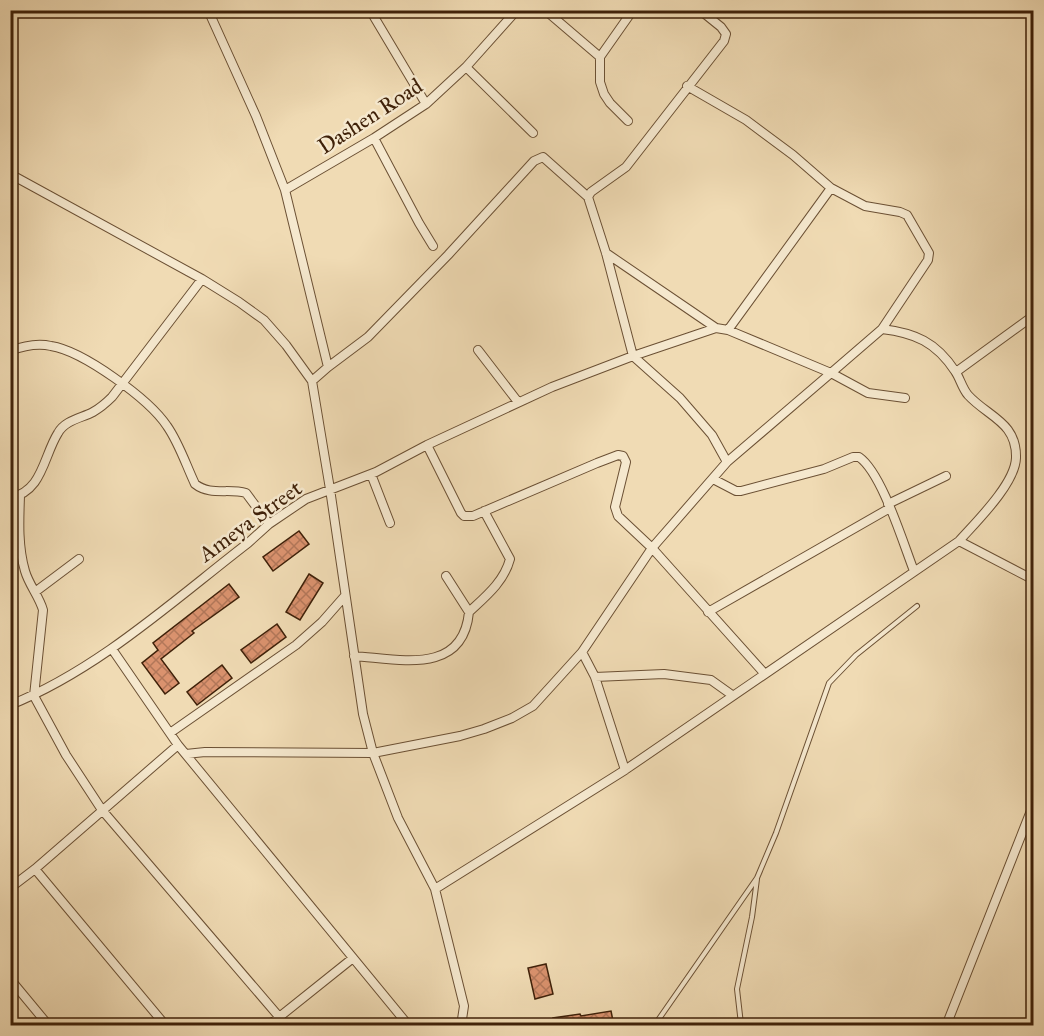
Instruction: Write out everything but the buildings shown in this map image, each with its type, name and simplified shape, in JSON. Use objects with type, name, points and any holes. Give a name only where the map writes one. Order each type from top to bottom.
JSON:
[{"type":"street","points":[[370,10],[426,104]]},
{"type":"street","name":"Dashen Road","points":[[285,190],[374,138],[426,104],[466,67],[517,10]]},
{"type":"street","points":[[545,10],[600,57]]},
{"type":"street","points":[[628,121],[604,94],[600,82],[600,57],[633,10]]},
{"type":"street","points":[[588,197],[591,192],[626,167],[726,38],[721,27],[700,10]]},
{"type":"street","points":[[210,11],[256,116],[285,190],[328,367]]},
{"type":"street","points":[[466,67],[533,133]]},
{"type":"street","points":[[186,754],[205,752],[373,753],[460,736],[512,718],[533,706],[582,652],[652,548],[727,462],[882,329],[928,260],[929,253],[907,215],[865,206],[831,188],[793,154],[746,120],[687,86]]},
{"type":"street","points":[[374,138],[433,246]]},
{"type":"street","points":[[10,174],[202,279],[264,320],[286,345],[312,381],[368,338],[539,158],[543,157],[588,197],[606,253],[633,356],[681,398],[712,435],[727,462]]},
{"type":"street","points":[[728,330],[831,188]]},
{"type":"street","points":[[606,253],[716,328],[728,330],[831,373],[868,393],[904,399]]},
{"type":"street","points":[[10,498],[20,496],[33,487],[58,431],[108,401],[202,279]]},
{"type":"street","points":[[956,372],[1033,316]]},
{"type":"street","points":[[461,1026],[464,1006],[435,890],[398,818],[373,753],[363,714],[344,597],[330,489],[371,474],[518,402],[633,356],[716,328]]},
{"type":"street","points":[[435,890],[625,770],[959,541],[1005,488],[1016,460],[1012,437],[1006,426],[969,396],[956,372],[939,351],[916,335],[882,329]]},
{"type":"street","points":[[10,351],[34,345],[51,345],[70,351],[121,383],[154,411],[167,426],[195,484],[210,491],[243,492],[269,524]]},
{"type":"street","points":[[478,350],[518,402]]},
{"type":"street","name":"Ameya Street","points":[[10,705],[34,696],[111,649],[248,543],[269,524],[306,499],[330,489],[312,381]]},
{"type":"street","points":[[427,445],[461,513],[465,516],[473,516],[618,455],[623,456],[626,462],[615,507],[616,512],[652,548],[764,673]]},
{"type":"street","points":[[713,479],[741,491],[824,470],[853,457],[859,457],[874,474],[914,571]]},
{"type":"street","points":[[371,474],[390,523]]},
{"type":"street","points":[[708,612],[889,506],[946,476]]},
{"type":"street","points":[[20,496],[20,552],[26,574],[43,610],[34,696],[66,755],[102,810],[287,1026]]},
{"type":"street","points":[[469,612],[492,591],[507,571],[510,560],[484,511]]},
{"type":"street","points":[[959,541],[1034,580]]},
{"type":"street","points":[[35,592],[79,559]]},
{"type":"street","points":[[354,656],[436,659],[455,647],[468,629],[469,612],[446,576]]},
{"type":"street","points":[[170,733],[296,645],[322,622],[344,597]]},
{"type":"street","points":[[111,649],[178,745],[409,1026]]},
{"type":"street","points":[[582,652],[595,677],[625,770]]},
{"type":"street","points":[[595,677],[664,674],[711,680],[732,695]]},
{"type":"street","points":[[10,888],[178,745]]},
{"type":"street","points":[[946,1026],[1034,803]]},
{"type":"street","points":[[35,869],[166,1026]]},
{"type":"street","points":[[268,1026],[353,958]]},
{"type":"street","points":[[10,979],[49,1026]]},
{"type":"lane","points":[[741,1024],[737,989],[752,917],[757,878],[829,683],[856,655],[917,606]]},
{"type":"lane","points":[[654,1026],[757,878]]}]
